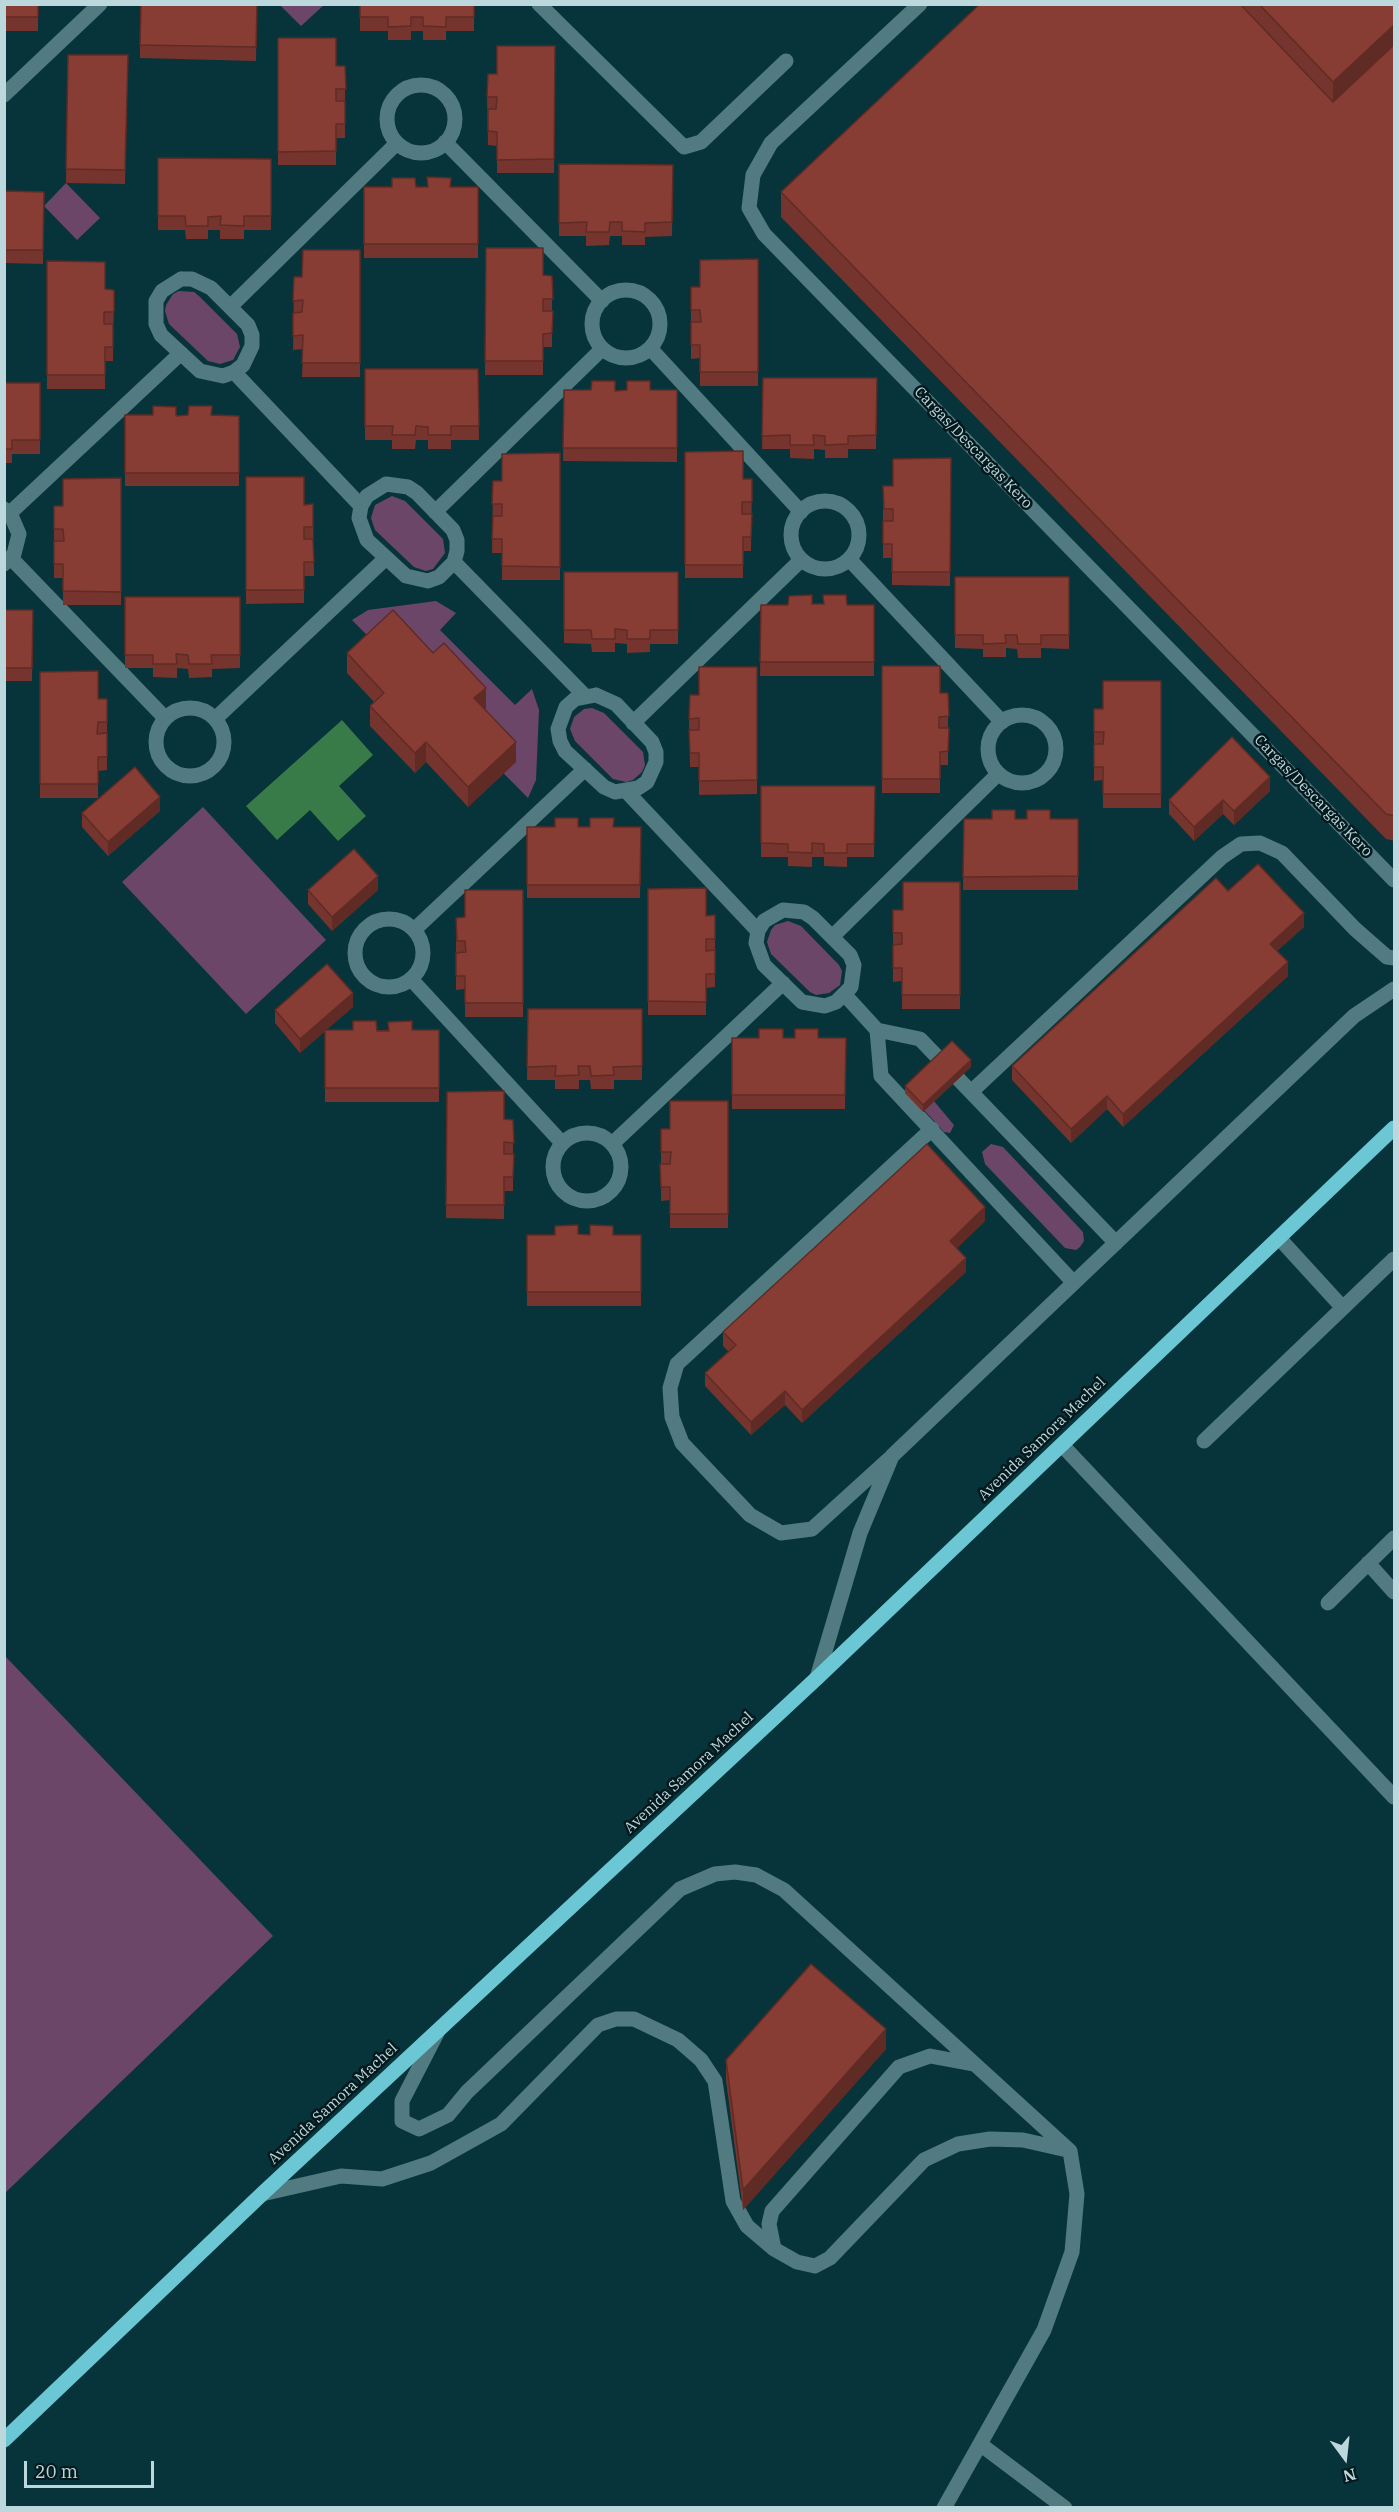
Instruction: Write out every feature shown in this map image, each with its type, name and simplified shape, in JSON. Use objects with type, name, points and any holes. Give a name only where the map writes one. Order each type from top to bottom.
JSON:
[{"type":"main road","name":"Avenida Samora Machel","points":[[4,2440],[262,2194],[818,1678],[1395,1128]]},
{"type":"lane","points":[[4,95],[100,4]]},
{"type":"lane","points":[[539,4],[684,147],[701,142],[786,61]]},
{"type":"lane","name":"Cargas/Descargas Kero","points":[[920,4],[771,143],[753,175],[749,208],[764,234],[1395,880]]},
{"type":"lane","points":[[420,86],[441,92],[453,109],[453,130],[445,142],[429,152],[418,153],[406,151],[397,143],[390,134],[387,111],[400,92],[420,86]]},
{"type":"lane","points":[[445,142],[602,301]]},
{"type":"lane","points":[[230,307],[397,143]]},
{"type":"lane","points":[[181,279],[192,279],[211,288],[230,307],[248,325],[252,335],[249,356],[234,372],[223,376],[200,371],[161,335],[156,324],[156,301],[162,291],[181,279]]},
{"type":"lane","points":[[626,290],[646,297],[654,304],[660,325],[650,348],[634,357],[623,358],[602,349],[594,339],[591,328],[593,316],[602,301],[615,292],[626,290]]},
{"type":"lane","points":[[650,348],[801,512]]},
{"type":"lane","points":[[435,512],[602,349]]},
{"type":"lane","points":[[165,718],[8,561],[18,544],[19,534],[7,511],[181,353]]},
{"type":"lane","points":[[234,372],[361,506]]},
{"type":"lane","points":[[386,484],[397,484],[417,493],[435,512],[453,530],[457,540],[454,562],[439,577],[428,581],[406,576],[386,558],[367,540],[361,529],[359,518],[361,506],[376,489],[386,484]]},
{"type":"lane","points":[[824,501],[845,508],[857,525],[859,536],[857,546],[849,559],[833,568],[822,569],[801,560],[794,550],[791,527],[801,512],[814,503],[824,501]]},
{"type":"lane","points":[[215,719],[386,558]]},
{"type":"lane","points":[[849,559],[1002,722]]},
{"type":"lane","points":[[633,723],[801,560]]},
{"type":"lane","points":[[454,562],[585,696]]},
{"type":"lane","points":[[585,696],[607,698],[633,723],[652,742],[656,752],[656,762],[647,782],[627,792],[615,792],[604,787],[565,751],[558,729],[566,707],[585,696]]},
{"type":"lane","points":[[196,708],[215,719],[224,738],[219,759],[213,767],[192,776],[180,775],[169,769],[156,750],[155,739],[165,718],[175,711],[196,708]]},
{"type":"lane","points":[[1012,717],[1034,717],[1050,730],[1057,749],[1050,770],[1031,783],[1019,783],[998,774],[991,764],[989,742],[994,730],[1002,722],[1012,717]]},
{"type":"lane","points":[[414,930],[585,769]]},
{"type":"lane","points":[[832,937],[998,774]]},
{"type":"lane","points":[[627,792],[758,931]]},
{"type":"lane","points":[[971,1092],[1222,857],[1241,844],[1260,843],[1282,853],[1355,929],[1387,957],[1395,958]]},
{"type":"lane","points":[[783,909],[794,909],[813,918],[832,937],[850,955],[854,965],[851,987],[844,995],[825,1006],[802,1002],[764,965],[758,954],[756,943],[758,931],[773,914],[783,909]]},
{"type":"lane","points":[[395,919],[414,930],[423,949],[422,960],[411,979],[402,985],[391,987],[369,981],[355,962],[354,950],[357,939],[374,922],[395,919]]},
{"type":"lane","points":[[411,979],[562,1143]]},
{"type":"lane","points":[[612,1144],[783,983]]},
{"type":"lane","points":[[932,1130],[677,1364],[670,1388],[672,1417],[682,1443],[750,1515],[781,1533],[813,1529],[1354,1016],[1395,989]]},
{"type":"lane","points":[[844,995],[877,1030],[920,1039],[1116,1243]]},
{"type":"lane","points":[[877,1030],[881,1076],[1074,1282]]},
{"type":"lane","points":[[582,1133],[604,1137],[612,1144],[618,1153],[620,1174],[609,1193],[589,1201],[576,1200],[566,1195],[553,1176],[552,1164],[562,1143],[582,1133]]},
{"type":"lane","points":[[1279,1238],[1343,1308]]},
{"type":"lane","points":[[1204,1441],[1395,1259]]},
{"type":"lane","points":[[1062,1445],[1395,1797]]},
{"type":"lane","points":[[818,1678],[860,1533],[892,1456]]},
{"type":"lane","points":[[1328,1603],[1395,1538]]},
{"type":"lane","points":[[1368,1563],[1395,1592]]},
{"type":"lane","points":[[438,2030],[402,2102],[402,2121],[419,2129],[448,2115],[467,2091],[680,1889],[715,1874],[735,1872],[756,1875],[784,1890],[1070,2151],[1077,2194],[1072,2252],[1044,2330],[944,2508]]},
{"type":"lane","points":[[262,2194],[341,2176],[382,2178],[431,2163],[501,2124],[598,2025],[616,2019],[634,2019],[655,2027],[678,2040],[701,2060],[715,2081],[733,2201],[747,2226],[774,2249],[797,2262],[814,2266],[830,2258],[924,2160],[958,2144],[990,2139],[1023,2140],[1070,2151]]},
{"type":"lane","points":[[774,2249],[769,2224],[772,2211],[899,2067],[930,2056],[974,2064]]},
{"type":"lane","points":[[980,2444],[1065,2508]]},
{"type":"shaded area","points":[[280,5],[324,5],[301,26]]},
{"type":"shaded area","points":[[66,183],[100,218],[77,240],[44,206]]},
{"type":"shaded area","points":[[179,291],[194,292],[237,334],[240,347],[233,360],[220,364],[208,361],[169,324],[165,311],[166,305],[173,294]]},
{"type":"shaded area","points":[[392,496],[405,501],[443,539],[445,553],[433,569],[426,571],[414,567],[375,530],[371,518],[375,505]]},
{"type":"shaded area","points":[[436,601],[456,613],[440,630],[515,705],[532,689],[539,710],[536,780],[528,798],[352,620],[368,610]]},
{"type":"shaded area","points":[[592,708],[604,713],[643,752],[645,765],[642,772],[633,780],[626,782],[613,779],[575,741],[570,729],[574,717],[584,709]]},
{"type":"shaded area","points":[[342,720],[373,755],[339,786],[366,816],[338,841],[310,810],[277,840],[246,806]]},
{"type":"shaded area","points":[[203,807],[326,940],[246,1014],[122,882]]},
{"type":"shaded area","points":[[788,921],[801,926],[839,965],[842,971],[840,985],[829,993],[816,995],[810,992],[771,954],[767,942],[771,930],[775,925]]},
{"type":"shaded area","points":[[933,1100],[954,1125],[950,1133],[944,1132],[924,1110]]},
{"type":"shaded area","points":[[991,1144],[1003,1147],[1083,1232],[1084,1241],[1080,1247],[1076,1250],[1065,1248],[985,1164],[982,1152]]},
{"type":"shaded area","points":[[5,1656],[273,1936],[5,2193]]},
{"type":"building","points":[[4,4],[38,4],[38,17],[4,17]]},
{"type":"building","points":[[141,4],[257,4],[256,47],[140,45]]},
{"type":"building","points":[[360,4],[474,4],[474,17],[446,17],[446,27],[423,26],[423,17],[411,17],[411,26],[388,27],[388,17],[360,17]]},
{"type":"building","points":[[980,4],[1240,4],[1333,102],[1395,44],[1395,816],[1386,814],[781,192]]},
{"type":"building","points":[[1259,4],[1395,4],[1395,24],[1333,82]]},
{"type":"building","points":[[278,38],[336,38],[336,66],[345,66],[346,89],[336,89],[336,101],[345,101],[345,124],[336,124],[336,151],[278,152]]},
{"type":"building","points":[[497,46],[555,46],[554,159],[497,160],[497,132],[488,131],[488,109],[496,109],[497,97],[487,97],[488,74],[497,74]]},
{"type":"building","points":[[68,55],[128,55],[125,170],[66,169]]},
{"type":"building","points":[[158,158],[271,159],[271,216],[244,216],[244,226],[220,225],[221,216],[208,217],[208,226],[186,226],[185,216],[158,216]]},
{"type":"building","points":[[559,164],[673,165],[672,222],[645,223],[645,232],[622,231],[622,222],[610,222],[609,232],[586,232],[587,222],[559,223]]},
{"type":"building","points":[[427,177],[451,178],[450,187],[478,187],[478,244],[364,244],[364,187],[392,187],[392,178],[415,178],[416,187],[428,187]]},
{"type":"building","points":[[4,191],[44,192],[43,250],[4,250]]},
{"type":"building","points":[[486,248],[543,248],[543,275],[552,276],[553,299],[543,299],[543,311],[553,311],[552,333],[543,334],[543,361],[485,361]]},
{"type":"building","points":[[303,250],[360,250],[360,363],[302,363],[303,335],[293,336],[293,313],[302,312],[303,300],[293,301],[294,277],[302,277]]},
{"type":"building","points":[[758,259],[758,372],[700,372],[700,345],[691,345],[691,322],[701,322],[700,310],[691,310],[691,287],[700,287],[700,260]]},
{"type":"building","points":[[47,261],[105,262],[105,289],[114,290],[114,312],[104,312],[104,324],[113,324],[113,347],[105,347],[105,375],[47,375]]},
{"type":"building","points":[[365,369],[478,369],[479,426],[451,426],[451,435],[428,435],[428,427],[416,426],[415,435],[392,435],[393,426],[365,426]]},
{"type":"building","points":[[763,378],[877,378],[876,435],[848,436],[848,444],[825,445],[825,436],[813,435],[814,445],[790,445],[790,435],[762,436]]},
{"type":"building","points":[[592,381],[615,381],[615,391],[627,390],[627,381],[650,381],[650,390],[677,390],[677,448],[563,448],[564,390],[591,390]]},
{"type":"building","points":[[4,383],[40,383],[40,440],[12,440],[12,449],[4,449]]},
{"type":"building","points":[[153,406],[176,407],[176,416],[188,415],[189,406],[212,406],[211,415],[239,416],[239,473],[125,473],[125,415],[153,415]]},
{"type":"building","points":[[743,451],[743,479],[752,479],[752,502],[742,502],[742,514],[752,514],[751,537],[743,537],[743,565],[685,565],[685,452]]},
{"type":"building","points":[[560,453],[560,567],[502,566],[502,539],[492,539],[493,516],[502,516],[502,504],[492,504],[493,481],[502,481],[502,454]]},
{"type":"building","points":[[951,458],[950,572],[892,572],[892,544],[883,544],[883,521],[893,521],[893,509],[884,509],[883,486],[893,486],[893,459]]},
{"type":"building","points":[[246,477],[304,477],[304,505],[313,504],[313,527],[304,527],[304,539],[313,539],[314,562],[304,562],[304,590],[246,590]]},
{"type":"building","points":[[121,478],[121,592],[63,591],[63,564],[54,564],[54,541],[64,541],[63,529],[54,529],[54,506],[63,506],[63,479]]},
{"type":"building","points":[[564,572],[678,572],[678,630],[650,630],[650,639],[627,639],[627,630],[615,629],[615,639],[592,639],[591,630],[564,630]]},
{"type":"building","points":[[955,577],[1069,577],[1069,635],[1041,635],[1041,644],[1018,644],[1017,635],[1005,635],[1006,643],[983,644],[983,635],[955,635]]},
{"type":"building","points":[[812,595],[812,604],[824,604],[823,595],[846,595],[847,605],[874,605],[874,662],[760,662],[761,605],[788,605],[789,596]]},
{"type":"building","points":[[125,597],[240,597],[240,655],[211,655],[212,664],[189,664],[188,655],[176,654],[177,664],[153,664],[153,655],[125,655]]},
{"type":"building","points":[[4,601],[5,610],[33,610],[32,668],[4,668]]},
{"type":"building","points":[[393,610],[433,653],[444,643],[486,688],[474,698],[516,742],[468,787],[426,742],[415,753],[370,706],[384,693],[347,653]]},
{"type":"building","points":[[882,666],[940,666],[940,693],[948,693],[949,716],[939,717],[939,728],[949,728],[948,751],[940,752],[940,779],[882,779]]},
{"type":"building","points":[[699,667],[757,667],[757,780],[699,781],[699,753],[690,753],[689,730],[699,730],[699,718],[689,719],[690,695],[699,695]]},
{"type":"building","points":[[98,671],[98,699],[107,699],[107,722],[98,722],[97,734],[107,733],[107,757],[98,757],[98,784],[40,784],[40,672]]},
{"type":"building","points":[[1103,681],[1161,681],[1161,794],[1103,794],[1103,767],[1094,767],[1094,744],[1103,744],[1104,732],[1094,732],[1094,709],[1103,709]]},
{"type":"building","points":[[1232,737],[1270,777],[1234,811],[1223,800],[1194,827],[1169,800]]},
{"type":"building","points":[[135,767],[160,797],[108,842],[82,813]]},
{"type":"building","points":[[761,786],[875,786],[874,844],[847,844],[847,853],[824,853],[824,844],[812,843],[812,853],[788,852],[788,844],[761,843]]},
{"type":"building","points":[[992,810],[1015,810],[1015,819],[1027,819],[1027,810],[1050,810],[1050,819],[1078,819],[1078,876],[963,877],[964,819],[992,819]]},
{"type":"building","points":[[555,818],[578,818],[578,827],[590,827],[590,818],[614,818],[613,827],[641,827],[640,885],[527,885],[527,827],[555,827]]},
{"type":"building","points":[[354,849],[378,876],[332,917],[308,890]]},
{"type":"building","points":[[1258,864],[1304,913],[1270,944],[1288,962],[1123,1114],[1107,1096],[1071,1129],[1012,1066],[1216,878],[1228,891]]},
{"type":"building","points":[[903,882],[960,882],[960,995],[902,995],[902,968],[893,968],[893,945],[902,944],[902,933],[893,933],[893,910],[903,910]]},
{"type":"building","points":[[706,888],[706,916],[715,915],[715,939],[706,939],[706,951],[715,950],[715,974],[706,974],[706,1002],[648,1001],[648,889]]},
{"type":"building","points":[[465,890],[523,890],[523,1003],[465,1003],[465,976],[456,976],[456,953],[466,952],[465,941],[457,941],[456,918],[465,917]]},
{"type":"building","points":[[327,964],[353,993],[300,1039],[275,1010]]},
{"type":"building","points":[[528,1009],[642,1009],[642,1066],[613,1067],[614,1075],[591,1076],[590,1066],[578,1066],[579,1075],[555,1076],[556,1066],[527,1067]]},
{"type":"building","points":[[353,1021],[376,1021],[377,1031],[389,1031],[388,1022],[412,1021],[412,1030],[439,1030],[439,1088],[325,1088],[325,1030],[353,1030]]},
{"type":"building","points":[[759,1029],[783,1029],[783,1038],[795,1038],[795,1029],[818,1029],[818,1038],[846,1038],[845,1095],[732,1095],[732,1038],[759,1038]]},
{"type":"building","points":[[952,1041],[971,1060],[923,1105],[905,1086]]},
{"type":"building","points":[[504,1091],[504,1119],[513,1120],[514,1143],[504,1142],[504,1154],[514,1154],[513,1177],[504,1177],[504,1205],[446,1205],[447,1092]]},
{"type":"building","points":[[670,1101],[728,1101],[728,1214],[670,1214],[670,1187],[661,1187],[660,1164],[670,1164],[671,1152],[661,1152],[661,1129],[670,1129]]},
{"type":"building","points":[[927,1144],[985,1207],[950,1241],[966,1258],[802,1410],[785,1391],[751,1422],[705,1373],[736,1345],[723,1332]]},
{"type":"building","points":[[578,1225],[578,1234],[590,1235],[590,1225],[613,1226],[613,1235],[641,1235],[641,1292],[527,1292],[527,1235],[555,1235],[555,1226]]},
{"type":"building","points":[[811,1964],[886,2029],[743,2190],[726,2060]]}]
